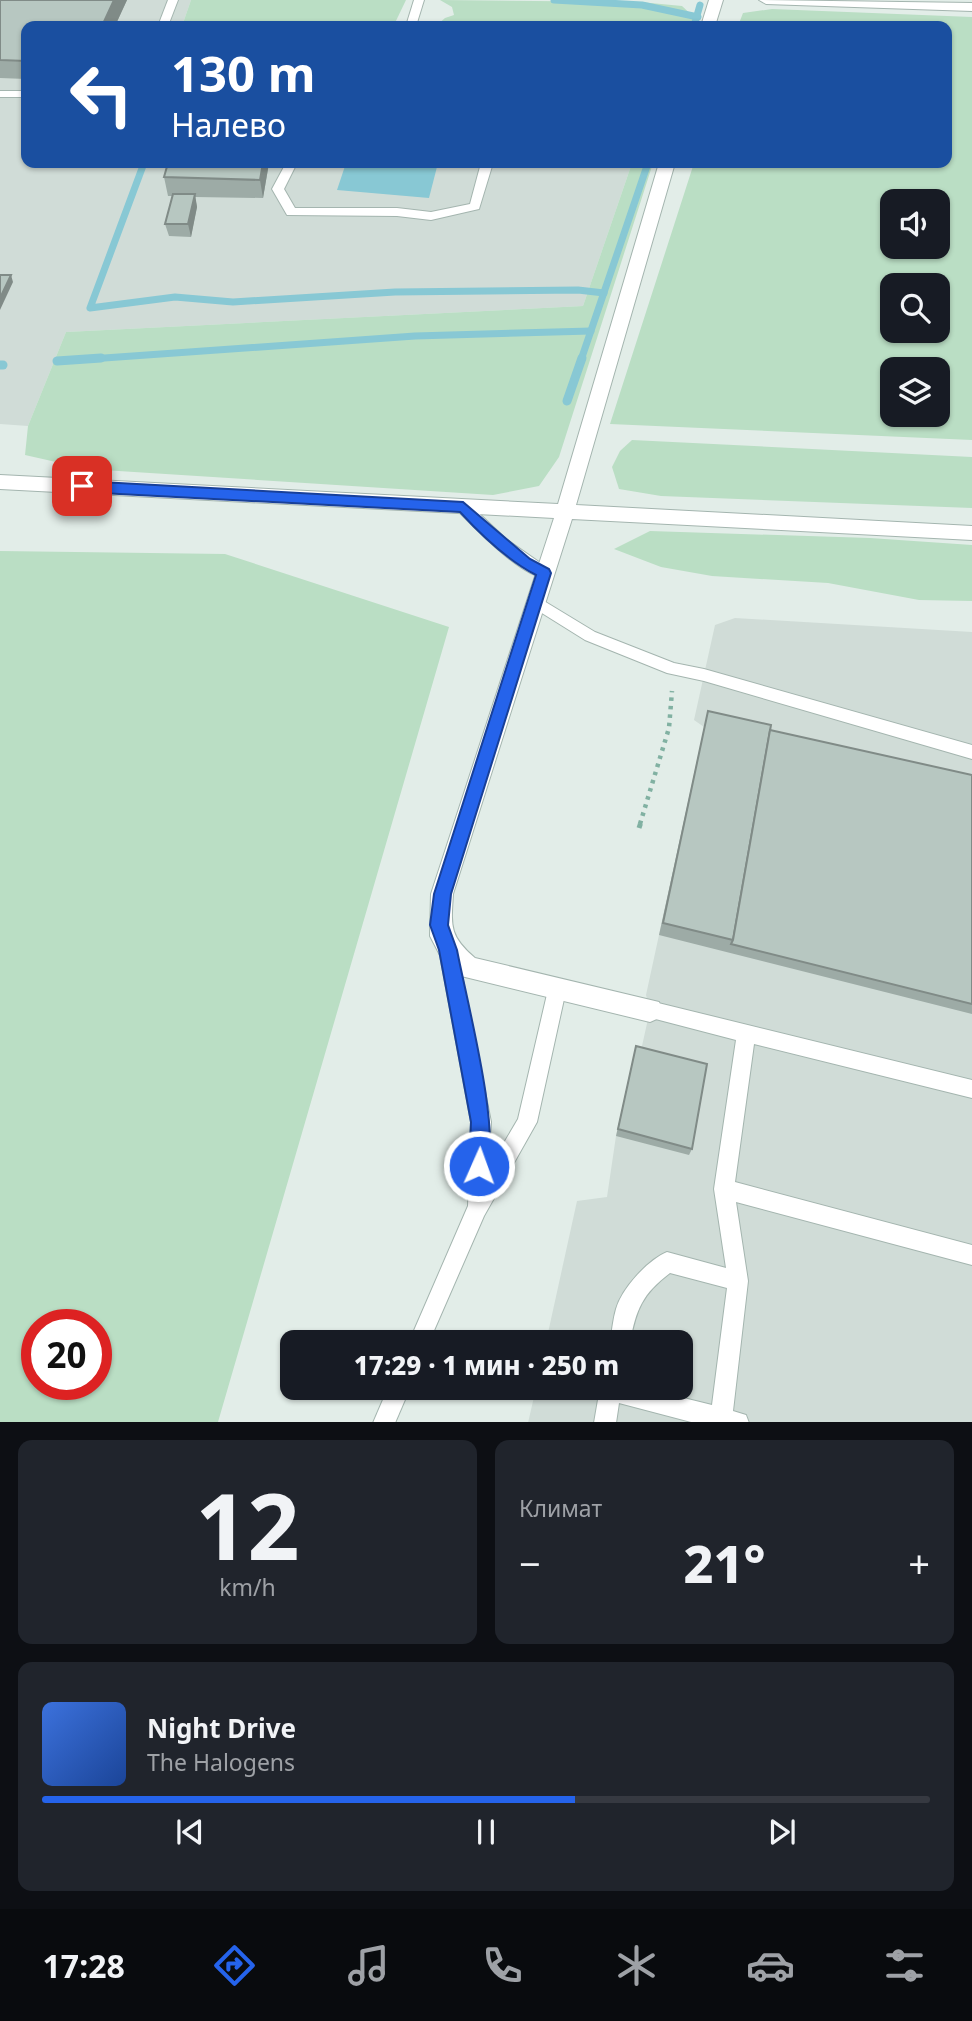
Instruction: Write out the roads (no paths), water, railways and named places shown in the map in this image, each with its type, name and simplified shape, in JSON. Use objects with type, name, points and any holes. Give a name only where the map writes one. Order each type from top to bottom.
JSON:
[{"type":"street","points":[[710,21],[716,0]]},
{"type":"street","points":[[766,0],[972,7]]},
{"type":"street","points":[[650,1010],[470,968],[448,950],[439,925],[442,894],[534,601],[565,512],[666,168]]},
{"type":"street","points":[[0,482],[972,533]]},
{"type":"lane","points":[[165,21],[173,0]]},
{"type":"lane","points":[[413,21],[419,0]]},
{"type":"lane","points":[[0,94],[21,94]]},
{"type":"lane","points":[[288,168],[278,189],[291,212],[397,212],[431,216],[475,206],[485,168]]},
{"type":"lane","points":[[463,507],[483,528],[525,563],[544,573]]},
{"type":"lane","points":[[534,601],[590,636],[673,669],[704,675],[972,752]]},
{"type":"lane","points":[[448,950],[481,1122],[477,1209]]},
{"type":"lane","points":[[424,1330],[477,1209],[527,1122],[556,990]]},
{"type":"lane","points":[[650,1010],[972,1089]]},
{"type":"lane","points":[[653,1400],[729,1420],[738,1282],[724,1189],[746,1033]]},
{"type":"lane","points":[[724,1189],[972,1255]]},
{"type":"lane","points":[[622,1330],[626,1309],[649,1276],[667,1262],[738,1282]]},
{"type":"lane","points":[[384,1422],[394,1400]]},
{"type":"lane","points":[[605,1422],[609,1400]]},
{"type":"water","points":[[344,168],[437,168],[429,198],[337,190]]},
{"type":"waterway","points":[[554,0],[642,5],[697,17]]},
{"type":"waterway","points":[[697,17],[700,5]]},
{"type":"waterway","points":[[695,21],[697,17]]},
{"type":"waterway","points":[[142,168],[90,308],[175,297],[233,302],[395,292],[578,290],[604,293]]},
{"type":"waterway","points":[[604,293],[646,168]]},
{"type":"waterway","points":[[591,331],[604,293]]},
{"type":"waterway","points":[[76,360],[415,336],[591,331]]},
{"type":"waterway","points":[[581,360],[591,331]]},
{"type":"waterway","points":[[57,361],[101,358]]},
{"type":"waterway","points":[[567,401],[582,358]]}]
